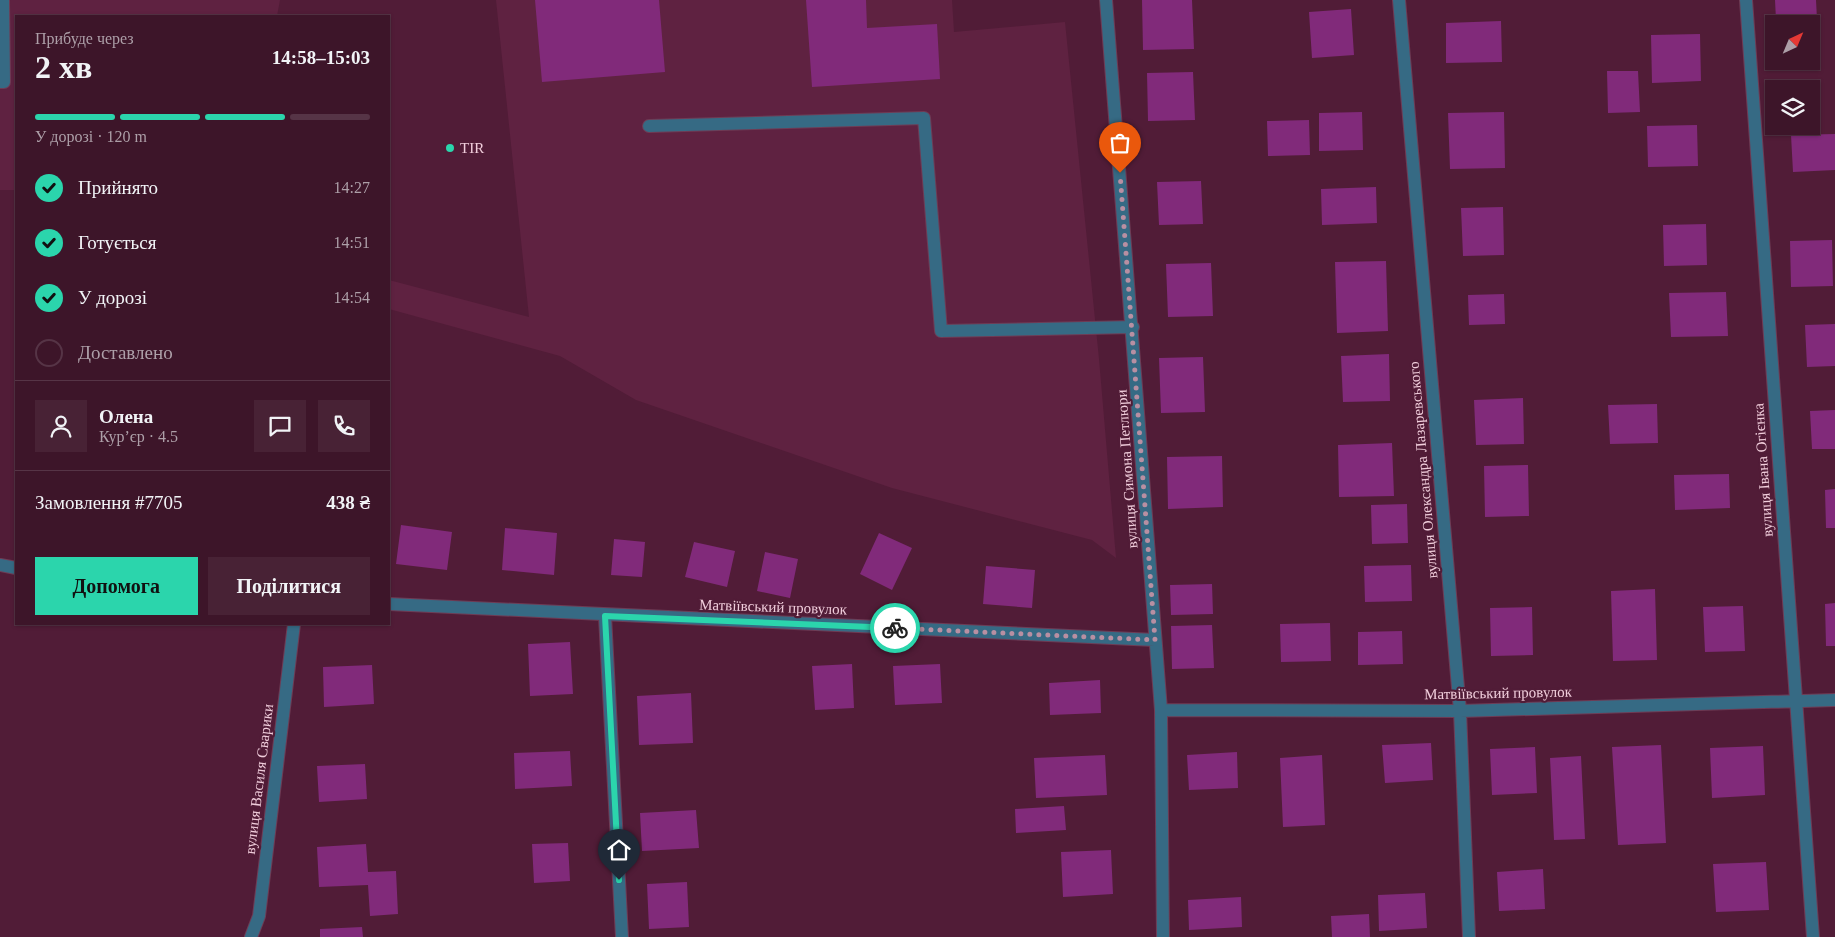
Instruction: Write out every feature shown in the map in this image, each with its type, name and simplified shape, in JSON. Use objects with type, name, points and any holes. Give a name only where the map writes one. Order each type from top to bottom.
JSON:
[{"type":"street","points":[[0,82],[4,82],[3,0]]},
{"type":"street","name":"вулиця Симона Петлюри","points":[[1106,0],[1133,327],[1161,710],[1163,937]]},
{"type":"street","name":"вулиця Олександра Лазаревського","points":[[1399,0],[1460,711],[1469,937]]},
{"type":"street","name":"вулиця Івана Огієнка","points":[[1746,0],[1813,937]]},
{"type":"street","points":[[649,126],[924,118],[941,331],[1133,327]]},
{"type":"street","points":[[0,565],[15,568]]},
{"type":"street","name":"Матвіївський провулок","points":[[390,604],[605,616],[1155,640]]},
{"type":"street","points":[[605,616],[622,937]]},
{"type":"street","name":"вулиця Василя Сварики","points":[[251,937],[259,916],[294,625]]},
{"type":"street","name":"Матвіївський провулок","points":[[1161,710],[1460,711],[1835,700]]},
{"type":"shaded area","points":[[0,0],[280,0],[277,15],[15,15],[15,190],[0,190]]},
{"type":"shaded area","points":[[496,0],[952,0],[954,32],[1065,22],[1099,359],[1116,558],[1092,540],[892,488],[636,400],[560,356],[390,309],[390,280],[529,317]]},
{"type":"building","points":[[535,0],[659,0],[665,72],[542,82]]},
{"type":"building","points":[[806,0],[866,0],[867,28],[937,24],[940,79],[812,87]]},
{"type":"building","points":[[1142,0],[1192,0],[1194,49],[1143,50]]},
{"type":"building","points":[[1775,0],[1816,0],[1817,15],[1776,15]]},
{"type":"building","points":[[1351,9],[1354,55],[1312,58],[1309,12]]},
{"type":"building","points":[[1501,21],[1502,62],[1446,63],[1446,23]]},
{"type":"building","points":[[1700,34],[1701,81],[1652,83],[1651,35]]},
{"type":"building","points":[[1607,71],[1638,71],[1640,112],[1608,113]]},
{"type":"building","points":[[1193,72],[1195,120],[1148,121],[1147,73]]},
{"type":"building","points":[[1362,112],[1363,150],[1319,151],[1319,113]]},
{"type":"building","points":[[1504,112],[1505,168],[1450,169],[1448,113]]},
{"type":"building","points":[[1309,120],[1310,155],[1268,156],[1267,121]]},
{"type":"building","points":[[1697,125],[1698,166],[1648,167],[1647,126]]},
{"type":"building","points":[[1835,134],[1835,170],[1793,172],[1791,135]]},
{"type":"building","points":[[1201,181],[1203,224],[1159,225],[1157,182]]},
{"type":"building","points":[[1376,187],[1377,223],[1322,225],[1321,189]]},
{"type":"building","points":[[1503,207],[1504,255],[1463,256],[1461,208]]},
{"type":"building","points":[[1706,224],[1707,265],[1664,266],[1663,225]]},
{"type":"building","points":[[1832,240],[1833,286],[1791,287],[1790,241]]},
{"type":"building","points":[[1386,261],[1388,331],[1337,333],[1335,262]]},
{"type":"building","points":[[1211,263],[1213,316],[1168,317],[1166,264]]},
{"type":"building","points":[[1726,292],[1728,336],[1671,337],[1669,293]]},
{"type":"building","points":[[1504,294],[1505,324],[1469,325],[1468,295]]},
{"type":"building","points":[[1835,324],[1835,366],[1807,367],[1805,325]]},
{"type":"building","points":[[1389,354],[1390,401],[1343,402],[1341,356]]},
{"type":"building","points":[[1203,357],[1205,412],[1161,413],[1159,358]]},
{"type":"building","points":[[1523,398],[1524,444],[1476,445],[1474,400]]},
{"type":"building","points":[[1657,404],[1658,443],[1610,444],[1608,405]]},
{"type":"building","points":[[1835,410],[1835,449],[1812,449],[1810,411]]},
{"type":"building","points":[[1392,443],[1394,496],[1339,497],[1338,445]]},
{"type":"building","points":[[1222,456],[1223,507],[1168,509],[1167,457]]},
{"type":"building","points":[[1528,465],[1529,516],[1485,517],[1484,466]]},
{"type":"building","points":[[1729,474],[1730,508],[1675,510],[1674,475]]},
{"type":"building","points":[[1835,489],[1835,528],[1826,528],[1825,490]]},
{"type":"building","points":[[1407,504],[1408,543],[1372,544],[1371,505]]},
{"type":"building","points":[[401,525],[452,532],[447,570],[396,564]]},
{"type":"building","points":[[505,528],[557,533],[554,575],[502,570]]},
{"type":"building","points":[[879,533],[912,548],[892,590],[860,574]]},
{"type":"building","points":[[614,539],[645,542],[642,577],[611,575]]},
{"type":"building","points":[[694,542],[735,551],[727,587],[685,577]]},
{"type":"building","points":[[765,552],[798,559],[790,598],[757,591]]},
{"type":"building","points":[[1411,565],[1412,601],[1365,602],[1364,566]]},
{"type":"building","points":[[986,566],[1035,570],[1032,608],[983,604]]},
{"type":"building","points":[[1212,584],[1213,614],[1171,615],[1170,585]]},
{"type":"building","points":[[1655,589],[1657,660],[1613,661],[1611,591]]},
{"type":"building","points":[[1835,603],[1835,646],[1826,646],[1825,604]]},
{"type":"building","points":[[1743,606],[1745,651],[1705,652],[1703,607]]},
{"type":"building","points":[[1532,607],[1533,655],[1491,656],[1490,608]]},
{"type":"building","points":[[1330,623],[1331,661],[1281,662],[1280,624]]},
{"type":"building","points":[[1212,625],[1214,668],[1172,669],[1171,626]]},
{"type":"building","points":[[1402,631],[1403,664],[1358,665],[1358,632]]},
{"type":"building","points":[[570,642],[573,694],[530,696],[528,644]]},
{"type":"building","points":[[852,664],[854,708],[815,710],[812,666]]},
{"type":"building","points":[[940,664],[942,703],[895,705],[893,666]]},
{"type":"building","points":[[372,665],[374,704],[324,707],[323,667]]},
{"type":"building","points":[[1100,680],[1101,713],[1050,715],[1049,683]]},
{"type":"building","points":[[691,693],[693,743],[639,745],[637,696]]},
{"type":"building","points":[[1431,743],[1433,780],[1385,783],[1382,745]]},
{"type":"building","points":[[1661,745],[1666,843],[1618,845],[1612,747]]},
{"type":"building","points":[[1763,746],[1765,795],[1712,798],[1710,748]]},
{"type":"building","points":[[1535,747],[1537,793],[1492,795],[1490,749]]},
{"type":"building","points":[[570,751],[572,786],[515,789],[514,753]]},
{"type":"building","points":[[1237,752],[1238,788],[1189,790],[1187,755]]},
{"type":"building","points":[[1105,755],[1107,795],[1036,798],[1034,758]]},
{"type":"building","points":[[1322,755],[1325,825],[1283,827],[1280,758]]},
{"type":"building","points":[[1581,756],[1585,839],[1554,840],[1550,758]]},
{"type":"building","points":[[365,764],[367,799],[319,802],[317,766]]},
{"type":"building","points":[[1064,806],[1066,830],[1016,833],[1015,809]]},
{"type":"building","points":[[696,810],[699,848],[642,851],[640,813]]},
{"type":"building","points":[[568,843],[570,881],[534,883],[532,844]]},
{"type":"building","points":[[366,844],[368,872],[396,871],[398,914],[370,916],[368,885],[319,887],[317,847]]},
{"type":"building","points":[[1111,850],[1113,894],[1063,897],[1061,852]]},
{"type":"building","points":[[1766,862],[1769,910],[1716,912],[1713,864]]},
{"type":"building","points":[[1543,869],[1545,909],[1499,911],[1497,872]]},
{"type":"building","points":[[687,882],[689,927],[649,929],[647,884]]},
{"type":"building","points":[[1425,893],[1427,928],[1379,931],[1378,895]]},
{"type":"building","points":[[1241,897],[1242,927],[1189,930],[1188,900]]},
{"type":"building","points":[[1369,914],[1370,937],[1332,937],[1331,916]]},
{"type":"building","points":[[362,927],[363,937],[320,937],[320,929]]},
{"type":"way so far","points":[[895,628],[1155,640],[1120,173]]},
{"type":"place","name":"TIR","points":[[450,148]]},
{"type":"route","points":[[619,880],[605,616],[895,628]]}]
